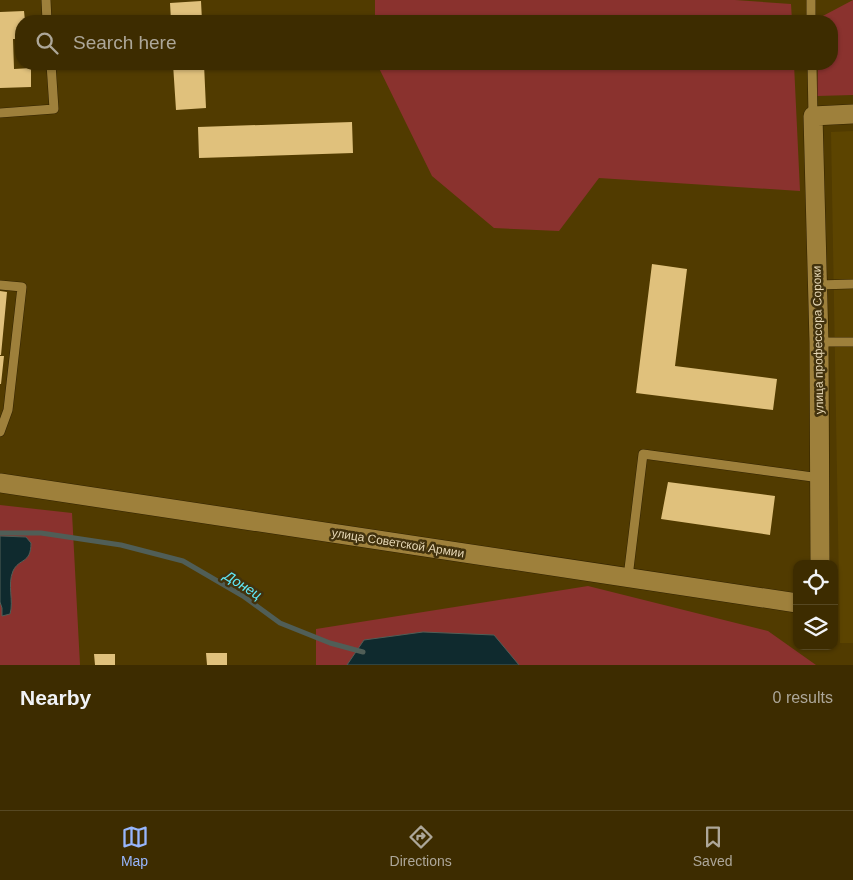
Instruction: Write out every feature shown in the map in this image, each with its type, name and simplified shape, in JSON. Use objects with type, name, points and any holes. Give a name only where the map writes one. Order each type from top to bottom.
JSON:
[{"type":"street","points":[[813,116],[853,114]]},
{"type":"street","name":"улица профессора Сороки","points":[[813,116],[819,342],[820,560]]},
{"type":"street","name":"улица Советской Армии","points":[[0,483],[793,602]]},
{"type":"lane","points":[[46,0],[47,15]]},
{"type":"lane","points":[[811,0],[811,15]]},
{"type":"lane","points":[[0,112],[54,109],[51,70]]},
{"type":"lane","points":[[812,70],[813,116]]},
{"type":"lane","points":[[818,285],[853,284]]},
{"type":"lane","points":[[0,285],[22,287],[8,410],[0,432]]},
{"type":"lane","points":[[819,342],[853,342]]},
{"type":"lane","points":[[628,577],[643,454],[820,478]]},
{"type":"shaded area","points":[[375,0],[735,0],[791,4],[792,15],[375,15]]},
{"type":"shaded area","points":[[853,0],[853,95],[817,96],[818,70],[838,70],[838,15],[825,15]]},
{"type":"shaded area","points":[[380,70],[794,70],[800,191],[599,178],[559,231],[494,228],[432,176]]},
{"type":"shaded area","points":[[853,131],[853,643],[840,643],[831,132]]},
{"type":"shaded area","points":[[0,505],[72,513],[80,665],[0,665]]},
{"type":"shaded area","points":[[588,586],[768,631],[816,665],[316,665],[316,629]]},
{"type":"water","points":[[0,536],[26,537],[31,543],[27,558],[15,567],[11,576],[10,614],[2,616],[0,602]]},
{"type":"water","points":[[423,632],[494,635],[519,665],[347,665],[364,640]]},
{"type":"building","points":[[201,1],[202,15],[171,15],[170,3]]},
{"type":"building","points":[[24,11],[24,15],[15,15],[15,39],[13,39],[14,69],[31,70],[31,87],[0,88],[0,12]]},
{"type":"building","points":[[173,70],[204,70],[206,108],[176,110]]},
{"type":"building","points":[[352,122],[353,153],[199,158],[198,127]]},
{"type":"building","points":[[652,264],[687,269],[675,366],[777,379],[773,410],[636,393]]},
{"type":"building","points":[[0,291],[7,292],[1,355],[0,355]]},
{"type":"building","points":[[0,356],[4,356],[1,384],[0,384]]},
{"type":"building","points":[[668,482],[775,496],[770,535],[661,519]]},
{"type":"building","points":[[206,653],[227,653],[227,665],[207,665]]},
{"type":"building","points":[[94,654],[115,654],[115,665],[95,665]]},
{"type":"waterway","name":"Донец","points":[[0,533],[41,533],[121,545],[183,561],[243,596],[280,623],[330,643],[363,652]]}]
